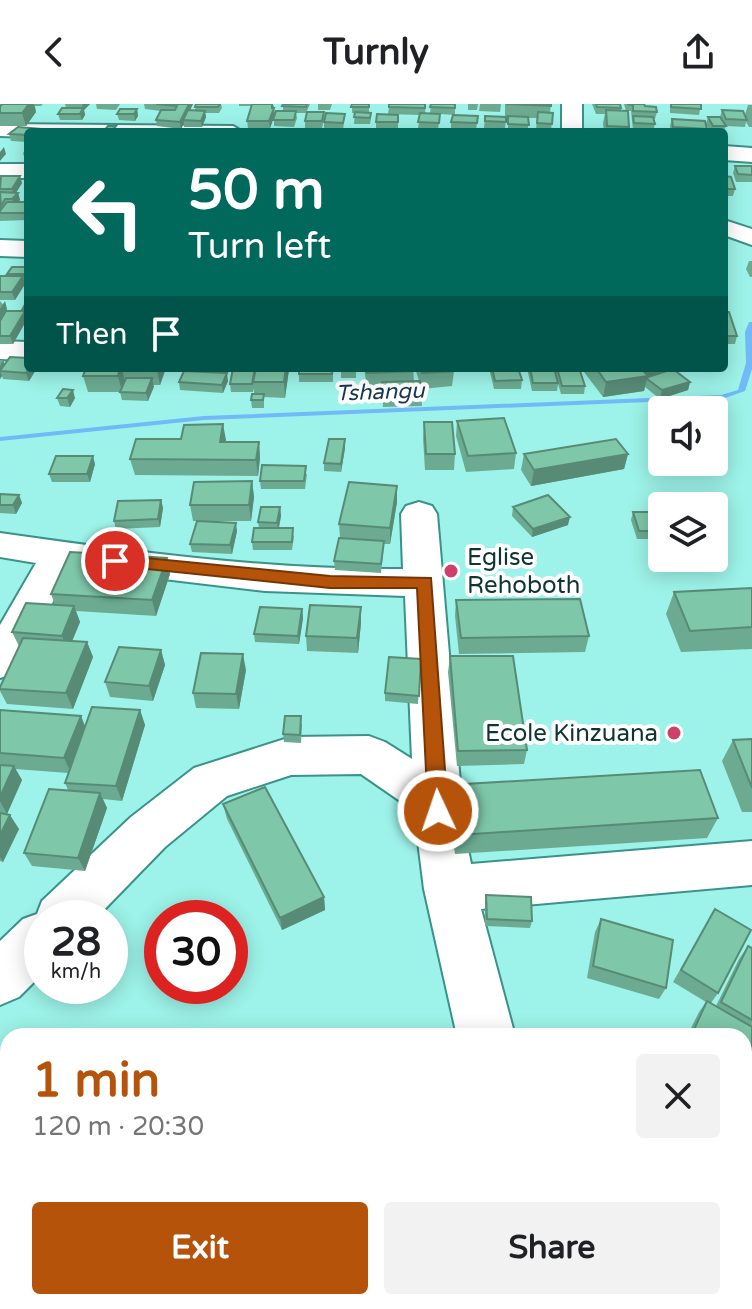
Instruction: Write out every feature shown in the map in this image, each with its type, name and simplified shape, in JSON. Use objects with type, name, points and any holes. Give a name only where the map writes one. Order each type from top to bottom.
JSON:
[{"type":"street","points":[[572,104],[572,128]]},
{"type":"street","points":[[0,130],[24,130]]},
{"type":"street","points":[[728,153],[752,155]]},
{"type":"street","points":[[0,171],[24,171]]},
{"type":"street","points":[[728,228],[752,237]]},
{"type":"street","points":[[728,250],[752,247]]},
{"type":"street","points":[[0,248],[24,249]]},
{"type":"street","points":[[0,350],[24,351]]},
{"type":"street","points":[[419,514],[438,811],[450,889],[484,1028]]},
{"type":"street","points":[[0,545],[272,578],[359,584],[425,582]]},
{"type":"street","points":[[0,662],[60,554]]},
{"type":"street","points":[[79,900],[148,832],[211,782],[291,756],[369,755],[420,789],[438,811]]},
{"type":"street","points":[[450,889],[752,863]]},
{"type":"street","points":[[0,978],[24,955]]},
{"type":"building","points":[[2,104],[29,104],[22,113],[0,113]]},
{"type":"building","points":[[156,104],[189,104],[180,122],[156,120],[161,110],[175,110],[177,106]]},
{"type":"building","points":[[196,104],[220,104],[218,107],[195,107]]},
{"type":"building","points":[[252,104],[272,104],[274,108],[269,121],[247,121]]},
{"type":"building","points":[[283,104],[307,104],[306,107]]},
{"type":"building","points":[[352,104],[369,104],[369,107],[351,107]]},
{"type":"building","points":[[389,104],[425,104],[425,108],[389,107]]},
{"type":"building","points":[[431,104],[455,104],[455,108],[430,107]]},
{"type":"building","points":[[506,104],[551,104],[551,106]]},
{"type":"building","points":[[596,104],[620,104],[621,108],[597,107]]},
{"type":"building","points":[[627,104],[656,107],[657,112],[633,111],[633,105]]},
{"type":"building","points":[[671,104],[701,104],[701,109],[671,107]]},
{"type":"building","points":[[62,108],[83,108],[80,114],[58,114]]},
{"type":"building","points":[[120,109],[137,109],[134,114],[117,114]]},
{"type":"building","points":[[188,110],[205,111],[201,121],[183,120]]},
{"type":"building","points":[[606,110],[628,111],[629,127],[607,126]]},
{"type":"building","points":[[722,110],[743,111],[747,120],[726,119]]},
{"type":"building","points":[[276,111],[296,111],[294,120],[273,120]]},
{"type":"building","points":[[307,112],[324,112],[322,121],[305,121]]},
{"type":"building","points":[[355,112],[371,113],[370,118],[354,117]]},
{"type":"building","points":[[538,112],[553,113],[552,124],[537,123]]},
{"type":"building","points":[[326,113],[345,114],[343,123],[324,122]]},
{"type":"building","points":[[420,113],[440,114],[439,123],[418,122]]},
{"type":"building","points":[[377,114],[398,115],[398,122],[376,122]]},
{"type":"building","points":[[453,115],[478,116],[477,123],[451,122]]},
{"type":"building","points":[[485,116],[506,117],[506,122],[485,121]]},
{"type":"building","points":[[508,116],[528,117],[529,125],[508,124]]},
{"type":"building","points":[[633,116],[653,117],[655,124],[634,123]]},
{"type":"building","points":[[708,117],[720,117],[726,126],[713,126]]},
{"type":"building","points":[[672,119],[705,121],[707,128],[690,128],[673,127]]},
{"type":"building","points":[[18,127],[30,128],[24,128],[24,135],[9,134]]},
{"type":"building","points":[[735,166],[752,166],[752,175],[738,174]]},
{"type":"building","points":[[1,176],[20,176],[12,189],[0,189]]},
{"type":"building","points":[[728,177],[731,177],[735,189],[728,189]]},
{"type":"building","points":[[0,192],[18,193],[12,199],[5,199],[1,206]]},
{"type":"building","points":[[7,202],[24,202],[24,213],[0,211]]},
{"type":"building","points":[[12,267],[24,267],[24,274],[7,274]]},
{"type":"building","points":[[0,276],[23,276],[12,292],[0,292]]},
{"type":"building","points":[[6,311],[24,311],[10,336],[0,336],[0,321]]},
{"type":"building","points":[[728,312],[729,312],[737,336],[728,336]]},
{"type":"building","points":[[10,357],[24,358],[26,373],[0,371]]},
{"type":"building","points":[[84,372],[119,372],[118,376],[83,376]]},
{"type":"building","points":[[184,372],[227,373],[222,385],[179,382]]},
{"type":"building","points":[[232,372],[254,372],[252,384],[230,384]]},
{"type":"building","points":[[255,372],[285,372],[284,382],[253,382]]},
{"type":"building","points":[[299,372],[332,372],[332,374]]},
{"type":"building","points":[[493,372],[519,372],[522,380],[495,381]]},
{"type":"building","points":[[531,372],[555,372],[558,383],[533,383]]},
{"type":"building","points":[[558,372],[580,372],[585,386],[562,386]]},
{"type":"building","points":[[599,372],[644,372],[648,376],[606,382]]},
{"type":"building","points":[[677,372],[690,382],[662,390],[648,377]]},
{"type":"building","points":[[126,378],[152,378],[146,393],[120,392]]},
{"type":"building","points":[[420,381],[422,398],[383,398],[382,382]]},
{"type":"building","points":[[63,389],[73,390],[67,398],[57,398]]},
{"type":"building","points":[[252,394],[264,394],[263,400],[251,400]]},
{"type":"building","points":[[504,418],[516,453],[468,456],[457,421]]},
{"type":"building","points":[[424,422],[452,422],[455,454],[426,454]]},
{"type":"building","points":[[223,424],[220,442],[259,442],[256,460],[130,459],[136,439],[181,439],[184,425]]},
{"type":"building","points":[[329,439],[345,439],[341,464],[324,463]]},
{"type":"building","points":[[616,439],[628,454],[534,470],[524,454]]},
{"type":"building","points":[[56,456],[93,456],[87,474],[49,474]]},
{"type":"building","points":[[262,465],[306,466],[304,481],[260,481]]},
{"type":"building","points":[[252,481],[249,505],[190,505],[194,482]]},
{"type":"building","points":[[349,482],[397,486],[390,528],[339,524]]},
{"type":"building","points":[[0,494],[19,495],[13,505],[0,505]]},
{"type":"building","points":[[548,495],[570,517],[533,529],[513,507]]},
{"type":"building","points":[[161,500],[158,519],[114,521],[118,501]]},
{"type":"building","points":[[261,507],[280,507],[277,523],[258,522]]},
{"type":"building","points":[[633,512],[648,512],[648,531],[639,531]]},
{"type":"building","points":[[197,521],[236,523],[230,545],[190,544]]},
{"type":"building","points":[[254,528],[293,528],[292,542],[252,542]]},
{"type":"building","points":[[339,538],[384,541],[381,564],[334,561]]},
{"type":"building","points":[[70,552],[167,558],[152,600],[51,594]]},
{"type":"building","points":[[752,588],[752,627],[690,631],[674,592]]},
{"type":"building","points":[[580,599],[589,636],[461,638],[456,600]]},
{"type":"building","points":[[26,603],[74,606],[62,636],[12,632]]},
{"type":"building","points":[[310,605],[361,607],[357,638],[306,636]]},
{"type":"building","points":[[260,607],[302,609],[298,636],[254,634]]},
{"type":"building","points":[[23,638],[87,642],[66,693],[0,689]]},
{"type":"building","points":[[119,647],[161,650],[149,686],[105,682]]},
{"type":"building","points":[[201,653],[243,654],[236,694],[193,693]]},
{"type":"building","points":[[450,656],[513,656],[527,750],[458,751]]},
{"type":"building","points":[[389,657],[421,659],[419,696],[385,693]]},
{"type":"building","points":[[92,707],[140,710],[116,786],[65,783]]},
{"type":"building","points":[[0,710],[81,716],[64,758],[0,753]]},
{"type":"building","points":[[285,716],[301,716],[300,735],[283,734]]},
{"type":"building","points":[[752,739],[752,788],[733,740]]},
{"type":"building","points":[[0,765],[14,766],[0,797]]},
{"type":"building","points":[[700,770],[718,818],[458,835],[449,785]]},
{"type":"building","points":[[265,787],[324,897],[280,918],[223,804]]},
{"type":"building","points":[[49,789],[100,793],[78,858],[24,853]]},
{"type":"building","points":[[0,813],[10,815],[0,835]]},
{"type":"building","points":[[486,895],[531,897],[532,921],[487,919]]},
{"type":"building","points":[[715,909],[751,930],[718,993],[681,970]]},
{"type":"building","points":[[601,919],[673,940],[666,988],[593,966]]},
{"type":"building","points":[[748,946],[752,948],[752,1020],[721,1002]]},
{"type":"building","points":[[707,1001],[752,1027],[752,1028],[695,1028]]},
{"type":"waterway","name":"Tshangu","points":[[0,439],[204,418],[722,397],[741,391],[750,363],[749,332],[752,324]]},
{"type":"place","name":"Eglise Rehoboth","points":[[451,571]]},
{"type":"place","name":"Ecole Kinzuana","points":[[674,733]]},
{"type":"route","points":[[115,561],[359,584],[425,582],[438,811]]}]
